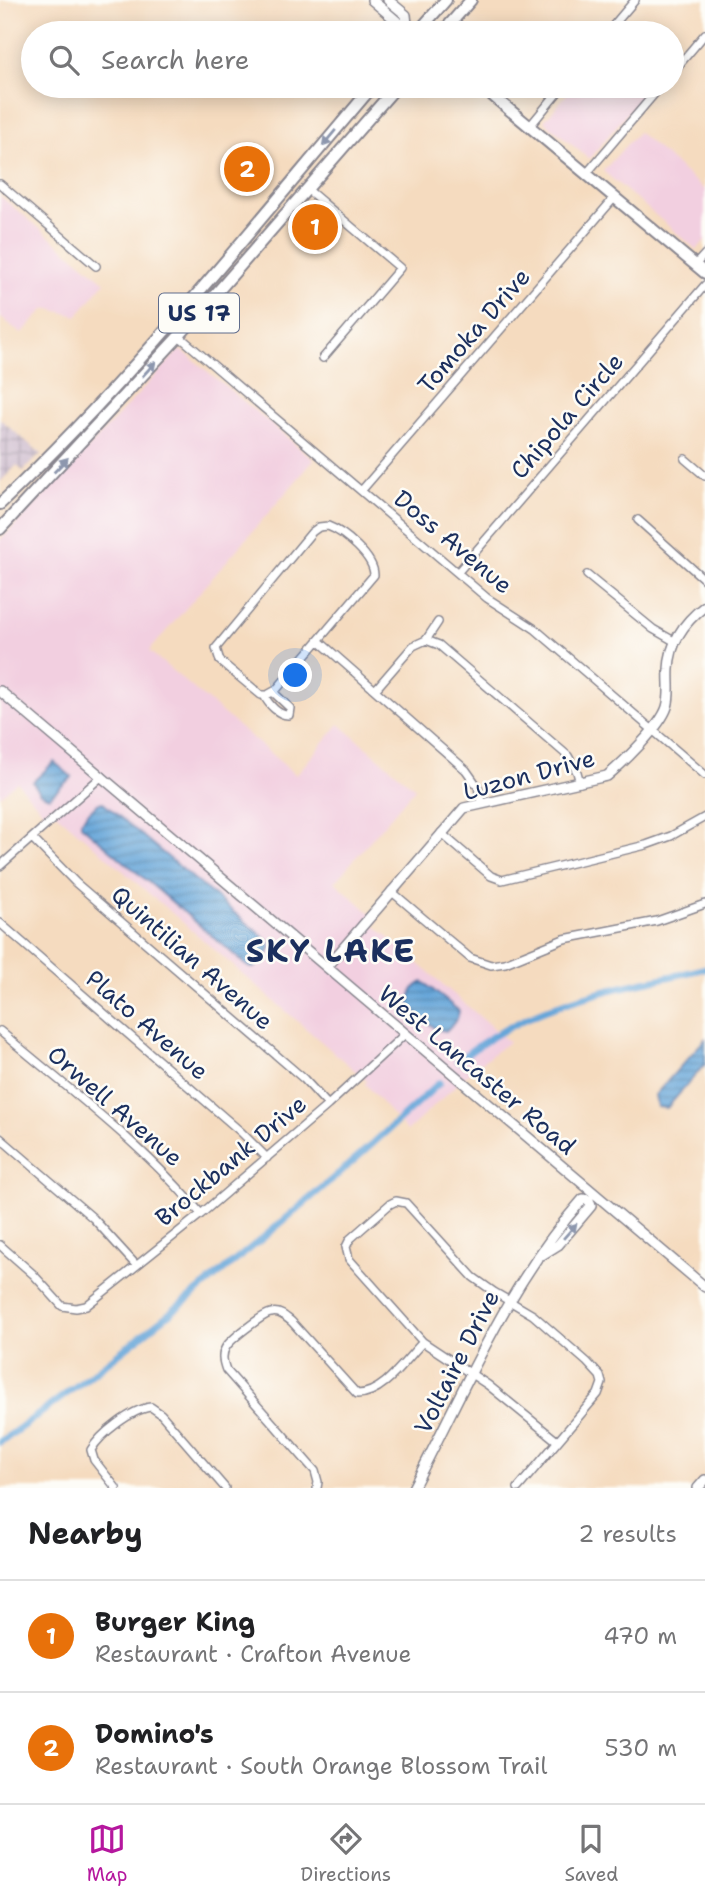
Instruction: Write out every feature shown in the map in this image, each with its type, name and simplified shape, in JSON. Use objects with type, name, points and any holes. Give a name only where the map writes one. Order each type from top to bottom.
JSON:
[{"type":"main road","points":[[428,21],[446,0]]},
{"type":"main road","points":[[453,21],[471,0]]},
{"type":"main road","name":"US 17","points":[[0,504],[96,408],[177,319],[363,98]]},
{"type":"main road","name":"US 17","points":[[0,529],[179,336],[387,98]]},
{"type":"main road","points":[[496,98],[705,273]]},
{"type":"main road","points":[[177,319],[176,329],[179,336]]},
{"type":"main road","points":[[94,429],[98,415],[96,408]]},
{"type":"street","points":[[372,0],[397,21]]},
{"type":"street","points":[[388,0],[406,15],[407,21]]},
{"type":"street","points":[[617,21],[635,0]]},
{"type":"street","points":[[684,59],[705,34]]},
{"type":"street","points":[[530,126],[553,98]]},
{"type":"street","points":[[587,173],[651,98]]},
{"type":"street","points":[[0,184],[96,266]]},
{"type":"street","points":[[307,189],[400,268],[323,358]]},
{"type":"street","name":"Tomoka Drive","points":[[362,490],[615,197]]},
{"type":"street","points":[[695,265],[705,254]]},
{"type":"street","name":"Chipola Circle","points":[[458,572],[705,285]]},
{"type":"street","name":"Doss Avenue","points":[[179,336],[487,598],[535,629],[705,775]]},
{"type":"street","points":[[685,459],[705,476]]},
{"type":"street","points":[[638,520],[705,580]]},
{"type":"street","points":[[328,526],[336,529],[370,559],[374,566],[374,575],[319,641],[274,693],[264,695],[254,691],[219,661],[216,648],[219,641],[319,527],[328,526]]},
{"type":"street","points":[[587,575],[653,629],[674,641]]},
{"type":"street","name":"Luzon Drive","points":[[327,967],[464,808],[481,802],[607,776],[624,762],[667,709],[670,694],[669,668],[674,641],[694,614],[705,606]]},
{"type":"street","points":[[375,690],[413,646],[426,640],[439,622]]},
{"type":"street","points":[[426,640],[439,645],[568,756],[578,772],[580,783]]},
{"type":"street","points":[[319,641],[466,769],[478,787],[481,802]]},
{"type":"street","name":"West Lancaster Road","points":[[0,691],[327,967],[592,1197],[705,1287]]},
{"type":"street","points":[[264,695],[282,714],[289,715],[290,708],[274,693]]},
{"type":"street","points":[[0,866],[102,776]]},
{"type":"street","points":[[441,833],[491,876],[502,880],[646,845],[671,836],[705,817]]},
{"type":"street","name":"Quintilian Avenue","points":[[32,838],[76,883],[304,1079],[328,1105]]},
{"type":"street","points":[[391,891],[470,958],[491,965],[564,939],[657,921],[705,904]]},
{"type":"street","name":"Plato Avenue","points":[[0,923],[241,1132],[267,1158]]},
{"type":"street","name":"Orwell Avenue","points":[[0,1031],[138,1149],[183,1192],[201,1214]]},
{"type":"street","name":"Brockbank Drive","points":[[0,1245],[33,1274],[62,1306],[86,1306],[267,1158],[405,1034]]},
{"type":"street","points":[[0,1138],[93,1218],[135,1265]]},
{"type":"street","name":"Voltaire Drive","points":[[413,1488],[509,1301],[549,1239],[583,1199],[592,1197]]},
{"type":"street","points":[[518,1488],[598,1394],[602,1383],[600,1376],[533,1315],[473,1277],[406,1203],[396,1201],[390,1204],[350,1239],[346,1247],[349,1259],[423,1342],[444,1358],[472,1373],[556,1441]]},
{"type":"street","points":[[317,1485],[315,1471],[226,1370],[223,1360],[227,1345],[263,1317],[271,1313],[281,1313],[357,1394],[367,1394],[379,1388],[423,1342]]},
{"type":"street","points":[[116,1488],[94,1460],[91,1450],[97,1440],[135,1412],[151,1408],[161,1414],[225,1488]]},
{"type":"street","points":[[698,1488],[705,1480]]},
{"type":"shaded area","points":[[564,98],[640,98],[589,159],[544,121]]},
{"type":"shaded area","points":[[638,132],[705,190],[705,240],[697,250],[603,171]]},
{"type":"shaded area","points":[[0,196],[105,282],[77,316],[46,308],[21,334],[0,317]]},
{"type":"shaded area","points":[[178,351],[183,351],[314,460],[149,651],[296,775],[339,724],[415,788],[335,882],[378,920],[374,925],[509,1042],[479,1064],[407,1131],[365,1084],[367,1081],[51,809],[45,814],[17,782],[0,796],[0,540]]},
{"type":"shaded area","points":[[0,419],[41,454],[23,471],[17,465],[0,482]]},
{"type":"water","points":[[54,762],[72,777],[49,797],[40,793],[33,782]]},
{"type":"water","points":[[102,802],[268,941],[271,946],[262,961],[253,968],[249,967],[81,825],[88,813]]},
{"type":"water","points":[[423,982],[459,1011],[457,1019],[446,1031],[436,1029],[410,1007],[412,992]]},
{"type":"water","points":[[705,1039],[705,1064],[667,1108],[657,1107],[655,1095]]},
{"type":"waterway","points":[[458,1061],[507,1028],[562,1004],[612,989],[705,968]]},
{"type":"waterway","points":[[0,1442],[86,1379],[252,1247],[439,1083]]},
{"type":"place","name":"Domino's","points":[[247,169]]},
{"type":"place","name":"Burger King","points":[[315,227]]},
{"type":"district","name":"SKY LAKE","points":[[331,950]]}]
